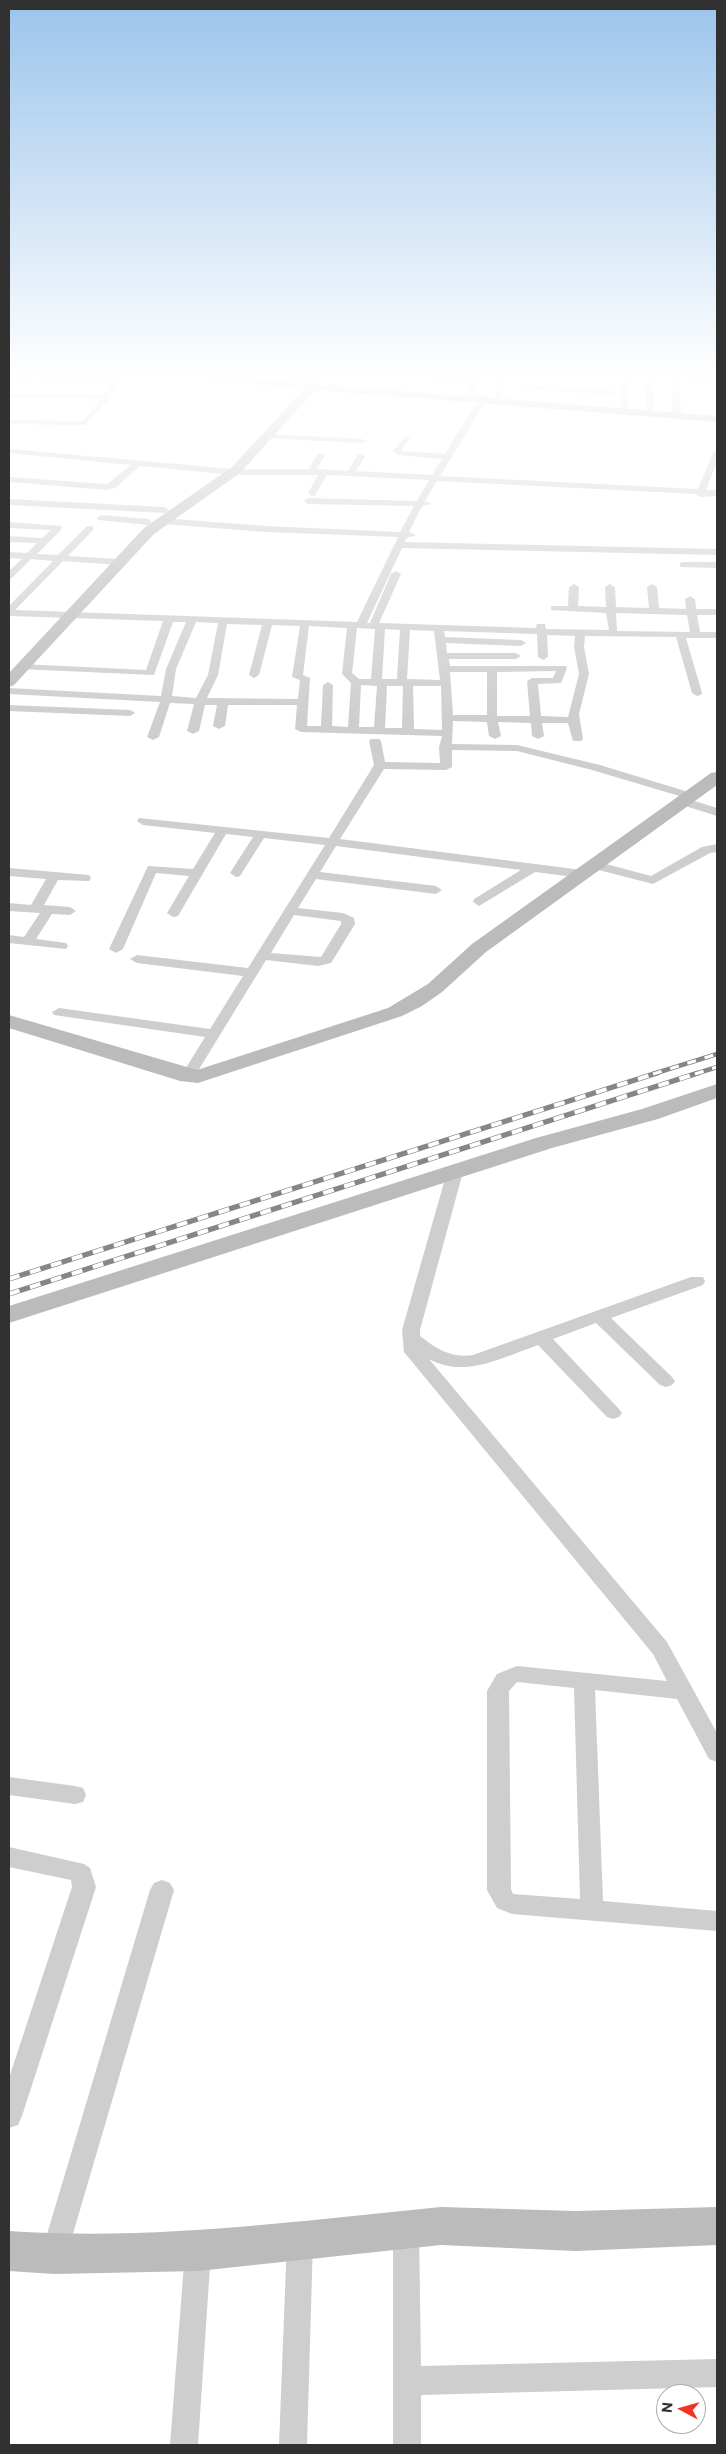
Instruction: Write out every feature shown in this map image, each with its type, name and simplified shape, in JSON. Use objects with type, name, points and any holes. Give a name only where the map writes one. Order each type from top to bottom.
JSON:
[{"type":"street","points":[[9,682],[16,668],[114,562],[158,518],[198,493]]},
{"type":"street","points":[[309,501],[313,493]]},
{"type":"street","points":[[188,1076],[380,765],[377,736],[379,683],[376,624],[424,514],[425,504],[432,493]]},
{"type":"street","points":[[690,493],[715,494]]},
{"type":"street","points":[[309,501],[362,500],[425,504]]},
{"type":"street","points":[[309,501],[356,511]]},
{"type":"street","points":[[10,503],[266,529],[402,534],[416,530]]},
{"type":"street","points":[[408,513],[425,504]]},
{"type":"street","points":[[408,513],[424,514]]},
{"type":"street","points":[[408,513],[407,525],[398,545],[358,623],[347,674],[356,682],[446,683]]},
{"type":"street","points":[[96,518],[158,518]]},
{"type":"street","points":[[367,523],[407,525],[416,530]]},
{"type":"street","points":[[9,525],[58,528],[11,571]]},
{"type":"street","points":[[10,610],[90,528]]},
{"type":"street","points":[[9,539],[44,541]]},
{"type":"street","points":[[398,545],[717,552]]},
{"type":"street","points":[[9,555],[114,562]]},
{"type":"street","points":[[683,565],[717,565]]},
{"type":"street","points":[[573,609],[574,587]]},
{"type":"street","points":[[610,587],[613,629]]},
{"type":"street","points":[[652,588],[654,611]]},
{"type":"street","points":[[690,599],[695,631]]},
{"type":"street","points":[[554,608],[717,612]]},
{"type":"street","points":[[10,610],[192,620],[358,623]]},
{"type":"street","points":[[66,614],[358,623],[438,628],[717,631]]},
{"type":"street","points":[[16,668],[150,673],[169,619]]},
{"type":"street","points":[[153,737],[166,700],[171,669],[192,620]]},
{"type":"street","points":[[192,731],[200,701],[212,674],[223,621]]},
{"type":"street","points":[[254,675],[268,622]]},
{"type":"street","points":[[305,623],[297,677],[304,678],[302,729],[353,730],[377,736],[408,732],[446,733]]},
{"type":"street","points":[[376,624],[541,629],[582,633],[717,635]]},
{"type":"street","points":[[405,626],[405,683],[408,732]]},
{"type":"street","points":[[380,765],[446,766],[445,747],[448,718],[446,683],[438,628]]},
{"type":"street","points":[[541,629],[543,657]]},
{"type":"street","points":[[577,739],[573,720],[583,689],[584,672],[579,649],[582,633]]},
{"type":"street","points":[[680,635],[697,693]]},
{"type":"street","points":[[440,640],[521,643]]},
{"type":"street","points":[[443,656],[516,656]]},
{"type":"street","points":[[492,668],[492,719],[495,736]]},
{"type":"street","points":[[445,669],[562,668],[558,681],[532,681],[538,736]]},
{"type":"street","points":[[353,730],[356,682]]},
{"type":"street","points":[[326,729],[328,685]]},
{"type":"street","points":[[9,691],[200,701],[222,707],[303,707]]},
{"type":"street","points":[[219,726],[222,707]]},
{"type":"street","points":[[9,708],[130,717]]},
{"type":"street","points":[[9,718],[130,717]]},
{"type":"street","points":[[448,718],[573,720]]},
{"type":"street","points":[[445,747],[517,748],[596,767],[687,799],[717,812]]},
{"type":"street","points":[[9,1021],[188,1076],[198,1077],[395,1012],[436,988],[479,948],[717,777]]},
{"type":"street","points":[[143,821],[333,842],[532,868],[589,869],[644,880],[653,880],[706,850],[717,848]]},
{"type":"street","points":[[173,913],[223,829]]},
{"type":"street","points":[[236,873],[260,835]]},
{"type":"street","points":[[9,865],[54,876],[85,878]]},
{"type":"street","points":[[478,902],[532,868]]},
{"type":"street","points":[[116,949],[152,869],[195,874]]},
{"type":"street","points":[[312,875],[436,890]]},
{"type":"street","points":[[28,941],[54,876]]},
{"type":"street","points":[[9,907],[70,912]]},
{"type":"street","points":[[262,956],[318,962],[326,960],[348,924],[347,918],[290,911]]},
{"type":"street","points":[[9,939],[61,946]]},
{"type":"street","points":[[137,959],[252,973]]},
{"type":"street","points":[[59,1012],[214,1034]]},
{"type":"street","points":[[9,1315],[544,1142],[650,1114],[717,1091]]},
{"type":"street","points":[[455,1172],[410,1337],[413,1352],[660,1648],[717,1753]]},
{"type":"street","points":[[410,1337],[434,1356],[447,1362],[460,1364],[475,1361],[696,1281]]},
{"type":"street","points":[[599,1316],[666,1381]]},
{"type":"street","points":[[541,1337],[614,1413]]},
{"type":"street","points":[[684,1691],[517,1674],[507,1677],[501,1682],[498,1691],[499,1890],[505,1901],[512,1904],[717,1921]]},
{"type":"street","points":[[584,1681],[592,1911]]},
{"type":"street","points":[[9,1786],[75,1795]]},
{"type":"street","points":[[9,1859],[76,1871],[82,1875],[84,1887],[9,2116]]},
{"type":"street","points":[[54,2254],[162,1890]]},
{"type":"street","points":[[9,2251],[54,2254],[198,2251],[441,2226],[576,2231],[717,2226]]},
{"type":"street","points":[[406,2229],[407,2445]]},
{"type":"street","points":[[293,2445],[300,2240]]},
{"type":"street","points":[[184,2445],[198,2251]]},
{"type":"street","points":[[406,2381],[717,2372]]},
{"type":"railway","points":[[653,1074],[717,1054]]},
{"type":"railway","points":[[695,1074],[717,1067]]},
{"type":"railway","points":[[9,1279],[657,1073]]},
{"type":"railway","points":[[9,1294],[698,1073]]}]
